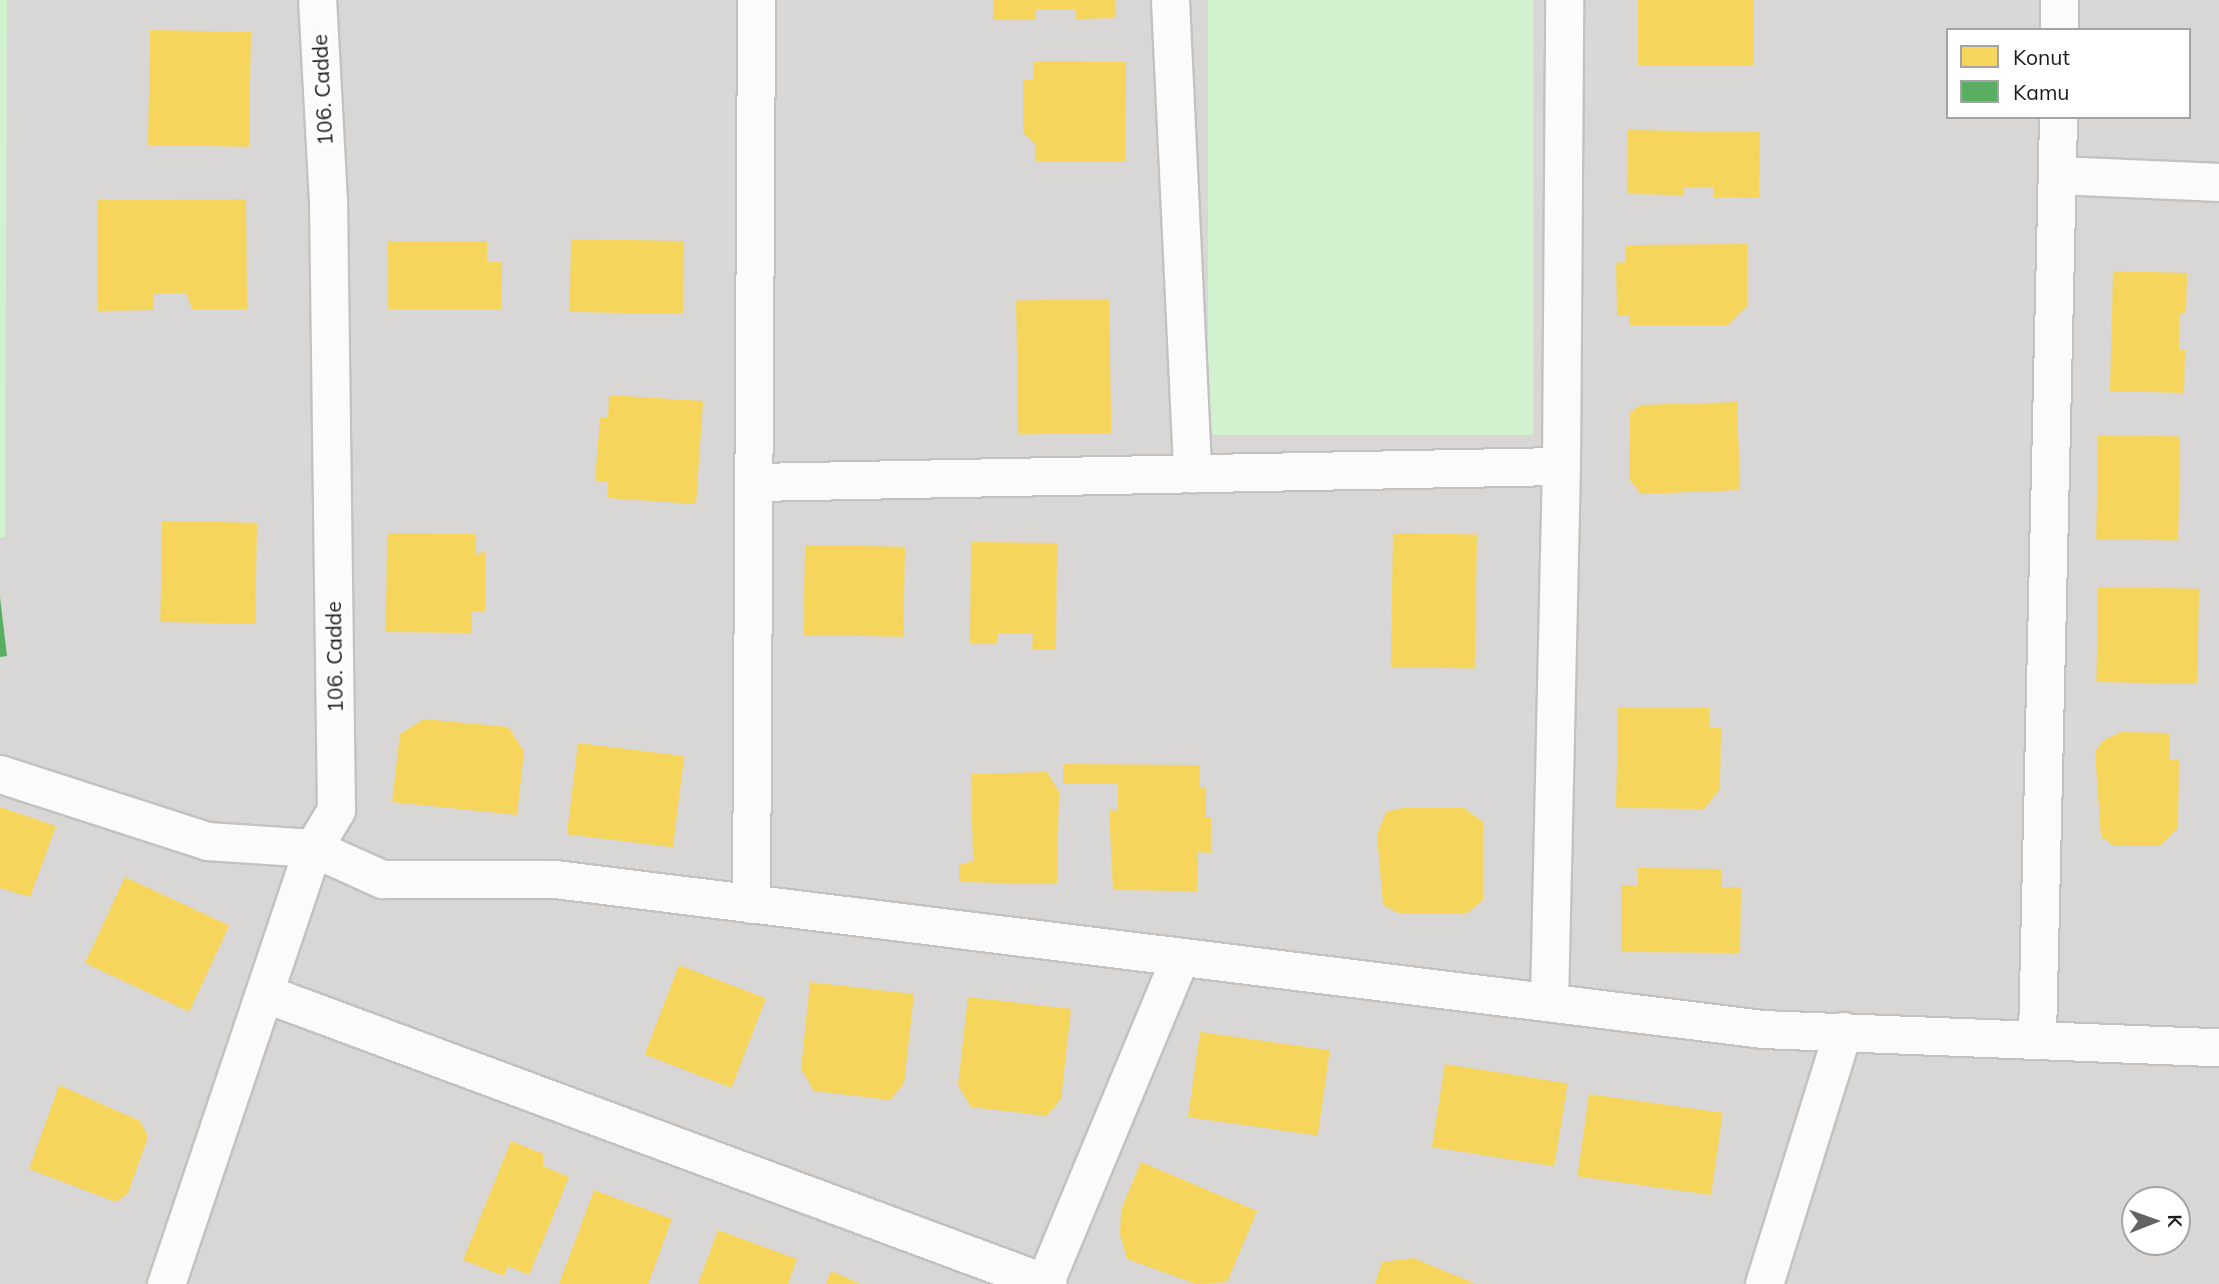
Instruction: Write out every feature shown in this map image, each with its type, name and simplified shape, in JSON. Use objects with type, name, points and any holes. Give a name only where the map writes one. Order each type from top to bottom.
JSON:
[{"type":"street","name":"106. Cadde","points":[[166,1284],[313,848],[337,810],[328,201],[317,0]]},
{"type":"street","points":[[751,904],[755,482],[755,0]]},
{"type":"street","points":[[1170,0],[1192,473]]},
{"type":"street","points":[[1549,1002],[1561,466],[1564,0]]},
{"type":"street","points":[[2059,0],[2059,28]]},
{"type":"street","points":[[2037,1037],[2058,119]]},
{"type":"street","points":[[2057,175],[2219,182]]},
{"type":"street","points":[[755,482],[1561,466]]},
{"type":"street","points":[[0,774],[207,841],[313,848],[382,879],[555,880],[1762,1029],[2037,1037],[2219,1047]]},
{"type":"street","points":[[264,993],[1046,1284],[1180,957]]},
{"type":"street","points":[[1764,1284],[1843,1031]]},
{"type":"shaded area","points":[[0,0],[2219,0],[2219,1284],[0,1284]]},
{"type":"green space","points":[[0,0],[7,0],[5,537],[0,538]]},
{"type":"green space","points":[[1208,0],[1533,0],[1533,435],[1208,435]]},
{"type":"building: Konut","points":[[993,0],[1115,0],[1116,18],[1076,19],[1075,9],[1036,9],[1035,19],[993,20]]},
{"type":"building: Konut","points":[[1638,0],[1753,0],[1753,65],[1638,65]]},
{"type":"building: Konut","points":[[150,30],[251,32],[249,147],[148,145]]},
{"type":"building: Konut","points":[[1034,61],[1126,62],[1125,162],[1035,161],[1035,144],[1023,133],[1023,79],[1034,80]]},
{"type":"building: Konut","points":[[1628,130],[1760,132],[1759,198],[1714,197],[1714,187],[1683,187],[1683,195],[1627,194]]},
{"type":"building: Konut","points":[[246,199],[247,309],[192,309],[186,293],[154,293],[154,310],[98,311],[98,200]]},
{"type":"building: Konut","points":[[571,239],[684,241],[683,314],[570,312]]},
{"type":"building: Konut","points":[[388,241],[487,241],[487,262],[502,262],[501,309],[388,309]]},
{"type":"building: Konut","points":[[1747,244],[1747,306],[1728,325],[1629,325],[1629,315],[1617,315],[1616,263],[1626,262],[1626,245]]},
{"type":"building: Konut","points":[[2113,271],[2187,273],[2186,312],[2179,315],[2179,351],[2185,349],[2184,393],[2110,391]]},
{"type":"building: Konut","points":[[1109,299],[1111,433],[1018,435],[1016,301]]},
{"type":"building: Konut","points":[[609,395],[703,401],[696,504],[607,498],[608,481],[595,481],[600,417],[608,418]]},
{"type":"building: Konut","points":[[1737,402],[1740,490],[1641,494],[1629,479],[1630,413],[1640,405]]},
{"type":"building: Konut","points":[[2098,435],[2180,436],[2178,540],[2096,539]]},
{"type":"building: Konut","points":[[162,521],[257,523],[255,624],[160,622]]},
{"type":"building: Konut","points":[[387,533],[476,534],[475,555],[485,551],[485,611],[472,611],[472,633],[386,632]]},
{"type":"building: Konut","points":[[1393,533],[1477,534],[1475,668],[1391,667]]},
{"type":"building: Konut","points":[[971,542],[1057,543],[1056,650],[1032,649],[1033,634],[997,633],[997,644],[970,643]]},
{"type":"building: Konut","points":[[805,545],[905,547],[903,637],[803,635]]},
{"type":"building: Konut","points":[[2098,587],[2199,589],[2197,684],[2096,682]]},
{"type":"building: Konut","points":[[1618,707],[1709,708],[1709,727],[1721,728],[1720,789],[1704,809],[1616,808]]},
{"type":"building: Konut","points":[[424,719],[508,727],[524,751],[517,815],[392,802],[400,734]]},
{"type":"building: Konut","points":[[2121,732],[2170,733],[2169,759],[2179,759],[2178,828],[2160,846],[2115,846],[2101,837],[2095,751],[2104,740]]},
{"type":"building: Konut","points":[[578,743],[684,756],[673,847],[567,834]]},
{"type":"building: Konut","points":[[1063,764],[1200,765],[1200,787],[1206,787],[1206,817],[1211,817],[1211,853],[1198,852],[1197,891],[1113,890],[1109,810],[1118,811],[1118,784],[1063,784]]},
{"type":"building: Konut","points":[[1047,772],[1059,792],[1057,884],[959,882],[959,865],[973,861],[971,774]]},
{"type":"building: Konut","points":[[0,807],[56,826],[30,897],[0,888]]},
{"type":"building: Konut","points":[[1403,808],[1464,808],[1483,822],[1483,900],[1467,913],[1400,914],[1383,905],[1377,834],[1386,812]]},
{"type":"building: Konut","points":[[1638,868],[1722,869],[1722,887],[1741,887],[1740,953],[1621,952],[1621,885],[1638,885]]},
{"type":"building: Konut","points":[[125,877],[229,926],[189,1012],[85,963]]},
{"type":"building: Konut","points":[[679,965],[766,998],[731,1088],[645,1055]]},
{"type":"building: Konut","points":[[810,982],[914,994],[904,1083],[890,1100],[814,1091],[801,1069]]},
{"type":"building: Konut","points":[[968,997],[1071,1009],[1061,1099],[1047,1116],[971,1107],[958,1085]]},
{"type":"building: Konut","points":[[1200,1032],[1330,1050],[1318,1135],[1188,1117]]},
{"type":"building: Konut","points":[[1445,1064],[1567,1083],[1554,1166],[1432,1147]]},
{"type":"building: Konut","points":[[59,1085],[140,1121],[148,1137],[128,1193],[116,1202],[29,1169]]},
{"type":"building: Konut","points":[[1589,1094],[1723,1113],[1711,1195],[1577,1176]]},
{"type":"building: Konut","points":[[511,1141],[543,1154],[543,1166],[569,1177],[529,1275],[508,1266],[504,1276],[463,1260]]},
{"type":"building: Konut","points":[[1141,1162],[1257,1211],[1227,1282],[1196,1284],[1127,1259],[1120,1234],[1121,1210]]},
{"type":"building: Konut","points":[[594,1190],[672,1219],[648,1284],[559,1284]]},
{"type":"building: Konut","points":[[718,1230],[797,1259],[788,1284],[698,1284]]},
{"type":"building: Konut","points":[[1413,1258],[1476,1284],[1375,1284],[1382,1262]]},
{"type":"building: Konut","points":[[831,1271],[861,1284],[826,1284]]},
{"type":"building: Kamu","points":[[0,597],[7,656],[0,657]]}]
